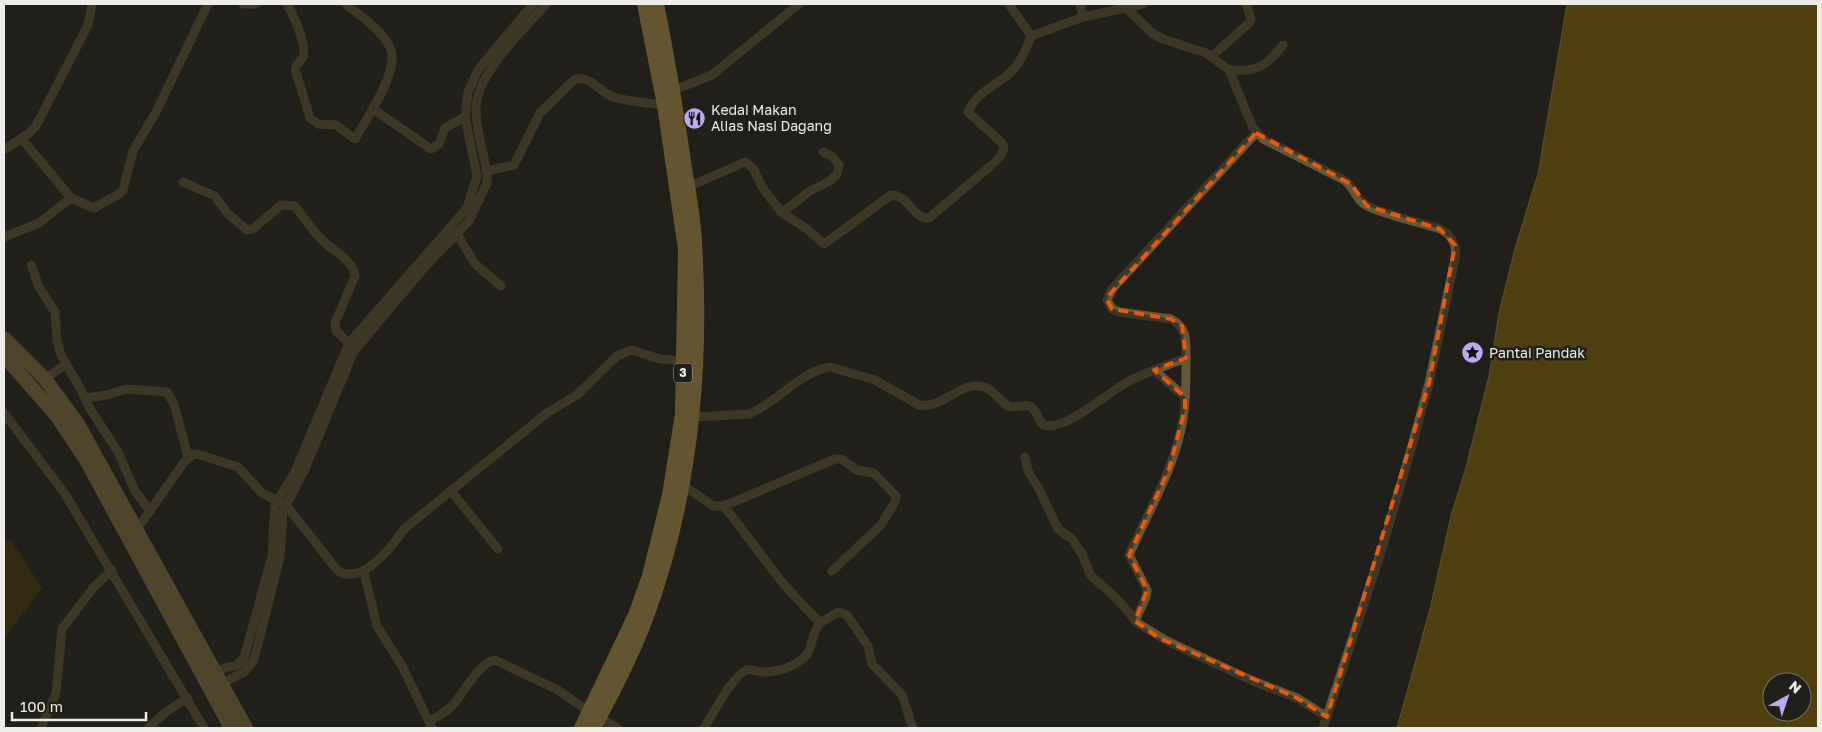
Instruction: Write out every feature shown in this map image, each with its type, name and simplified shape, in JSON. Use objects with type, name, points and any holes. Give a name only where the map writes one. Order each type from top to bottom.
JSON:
[{"type":"highway","name":"3","points":[[595,719],[649,576],[676,456],[682,414],[685,249],[664,105],[644,4]]},
{"type":"highway","name":"3","points":[[581,728],[595,719],[646,620],[662,574],[683,485],[694,417],[698,365],[696,251],[674,90],[657,4]]},
{"type":"main road","points":[[4,338],[45,379],[78,424],[246,728]]},
{"type":"main road","points":[[4,356],[56,414],[87,462],[231,728]]},
{"type":"street","points":[[4,150],[36,126],[88,24],[92,4]]},
{"type":"street","points":[[22,138],[71,198],[94,208],[119,194],[123,190],[133,150],[156,112],[208,4]]},
{"type":"street","points":[[243,4],[256,4]]},
{"type":"street","points":[[287,4],[294,17],[304,47],[303,58],[295,69],[310,118],[318,124],[336,125],[355,139],[388,79],[392,51],[386,40],[346,4]]},
{"type":"street","points":[[214,671],[237,665],[244,658],[272,556],[274,510],[277,500],[294,474],[349,343],[467,208],[477,176],[466,117],[468,92],[478,70],[533,4]]},
{"type":"street","points":[[221,684],[244,672],[254,660],[280,557],[282,524],[286,505],[305,469],[354,351],[424,268],[457,234],[474,212],[487,183],[487,171],[476,116],[479,92],[499,58],[546,4]]},
{"type":"street","points":[[674,90],[712,75],[800,4]]},
{"type":"street","points":[[1009,4],[1031,36]]},
{"type":"street","points":[[1080,4],[1083,17]]},
{"type":"street","points":[[688,186],[745,162],[753,168],[762,187],[780,212],[807,229],[824,244],[891,195],[900,197],[922,218],[929,218],[1002,154],[1004,147],[1001,142],[968,112],[981,95],[1014,68],[1022,57],[1031,36],[1083,17],[1143,4]]},
{"type":"street","points":[[1212,56],[1249,23],[1251,19],[1246,4]]},
{"type":"street","points":[[1127,9],[1152,33],[1163,39],[1212,56],[1229,70],[1256,134],[1344,180],[1354,189],[1357,198],[1367,206],[1440,229],[1446,232],[1455,245],[1456,254],[1429,383],[1383,546],[1323,728]]},
{"type":"street","points":[[1229,70],[1248,71],[1262,66],[1271,61],[1283,45]]},
{"type":"street","points":[[487,171],[514,165],[540,113],[579,77],[616,98],[664,105]]},
{"type":"street","points":[[372,109],[431,149],[440,144],[445,128],[466,117]]},
{"type":"street","points":[[1134,620],[1146,597],[1146,590],[1129,555],[1169,469],[1183,422],[1186,358],[1185,332],[1178,322],[1170,319],[1119,312],[1112,309],[1107,300],[1119,282],[1256,134]]},
{"type":"street","points":[[780,212],[793,206],[807,193],[832,180],[839,165],[833,156],[823,152]]},
{"type":"street","points":[[183,182],[215,196],[227,213],[248,230],[254,228],[281,205],[290,204],[295,206],[321,240],[354,270],[355,276],[334,323],[336,331],[349,343]]},
{"type":"street","points":[[4,237],[39,223],[71,198]]},
{"type":"street","points":[[457,234],[475,264],[501,286]]},
{"type":"street","points":[[31,265],[40,287],[55,312],[56,340],[66,364],[118,452],[135,491],[150,511]]},
{"type":"street","points":[[137,529],[188,457],[197,454],[231,463],[244,471],[262,493],[286,505],[337,570],[349,576],[364,572],[394,544],[404,529],[547,413],[577,395],[624,351],[631,350],[660,359],[683,361]]},
{"type":"street","points":[[694,417],[748,414],[756,411],[785,390],[830,367],[875,380],[919,405],[926,406],[941,402],[956,392],[981,386],[992,391],[1003,403],[1012,408],[1029,406],[1033,408],[1043,425],[1051,428],[1070,420],[1124,383],[1186,358]]},
{"type":"street","points":[[45,379],[66,364]]},
{"type":"street","points":[[1154,370],[1185,396]]},
{"type":"street","points":[[85,398],[107,395],[126,389],[167,392],[174,404],[188,457]]},
{"type":"street","points":[[4,413],[65,494],[112,570],[204,728]]},
{"type":"street","points":[[1026,457],[1028,471],[1039,489],[1058,529],[1072,538],[1082,554],[1091,576],[1115,597],[1134,620],[1159,638],[1253,681],[1297,698],[1327,717]]},
{"type":"street","points":[[683,485],[696,492],[713,506],[724,506],[835,459],[841,459],[857,470],[874,473],[896,496],[896,500],[881,525],[832,571]]},
{"type":"street","points":[[464,481],[464,504]]},
{"type":"street","points":[[451,491],[464,504],[498,548]]},
{"type":"street","points":[[724,506],[785,586],[820,623]]},
{"type":"street","points":[[41,728],[56,693],[62,629],[93,588],[112,570]]},
{"type":"street","points":[[364,572],[376,626],[402,666],[431,724],[452,706],[464,687],[492,660],[499,661],[550,686],[595,719],[617,728]]},
{"type":"street","points":[[704,728],[727,692],[742,673],[748,670],[765,672],[782,670],[793,666],[807,656],[812,634],[820,623],[834,614],[844,613],[848,615],[868,646],[872,664],[902,695],[913,728]]},
{"type":"street","points":[[148,728],[167,711],[188,698]]},
{"type":"highlighted area","points":[[1256,133],[1351,184],[1367,206],[1440,229],[1455,245],[1429,383],[1327,717],[1297,698],[1159,638],[1135,621],[1147,590],[1129,555],[1169,469],[1185,409],[1185,397],[1154,370],[1186,358],[1182,326],[1171,319],[1112,309],[1107,300],[1109,295]]},
{"type":"shaded area","points":[[1567,4],[1818,4],[1818,728],[1397,728],[1430,609],[1451,516],[1465,471],[1489,376],[1499,313],[1516,245],[1538,174]]},
{"type":"shaded area","points":[[11,540],[42,588],[4,639],[4,542]]},
{"type":"place","name":"Kedai Makan Alias Nasi Dagang","points":[[695,118]]},
{"type":"place","name":"Pantai Pandak","points":[[1473,353]]}]
